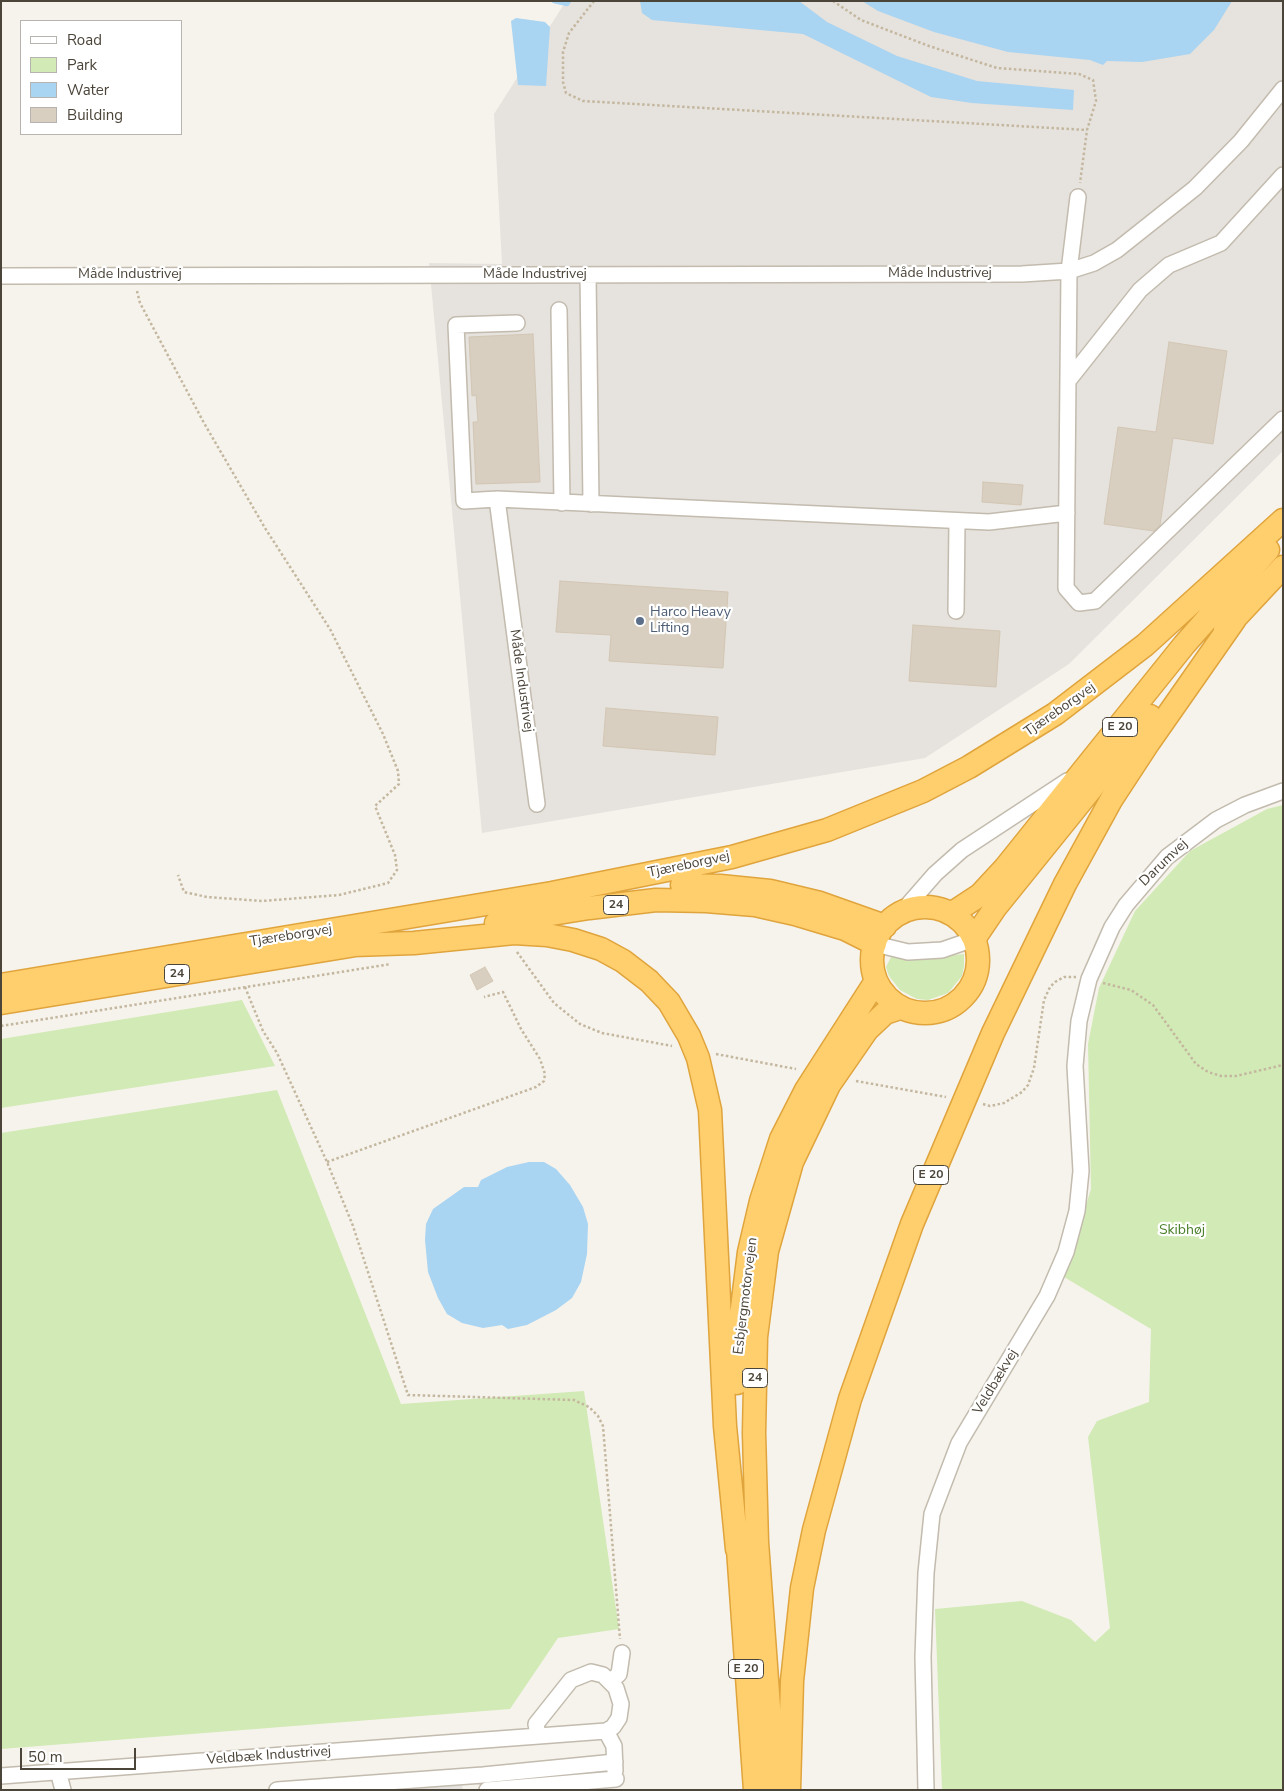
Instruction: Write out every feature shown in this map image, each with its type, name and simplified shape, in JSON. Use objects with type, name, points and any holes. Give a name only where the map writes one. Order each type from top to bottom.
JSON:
[{"type":"highway","name":"Tjæreborgvej","points":[[1,985],[552,893],[732,857],[780,844],[875,811],[969,767],[1014,741],[1092,688],[1145,646],[1283,520]]},
{"type":"highway","name":"E 20","points":[[951,914],[980,895],[1005,868],[1184,645],[1283,533]]},
{"type":"highway","name":"E 20","points":[[974,939],[995,908],[1065,824],[1197,656],[1235,620],[1283,567]]},
{"type":"highway","name":"E 20","points":[[789,1790],[792,1681],[802,1588],[814,1530],[831,1461],[850,1399],[912,1224],[993,1033],[1065,884],[1111,800],[1235,620]]},
{"type":"highway","name":"24","points":[[552,893],[658,885],[720,886],[770,891],[804,899],[887,927]]},
{"type":"highway","name":"24","points":[[353,946],[589,908],[656,900],[706,900],[755,905],[845,929],[887,927]]},
{"type":"highway","points":[[926,907],[951,914],[968,928],[974,939],[978,953],[975,982],[962,999],[943,1011],[929,1014],[914,1013],[900,1008],[890,1001],[876,981],[872,956],[887,927],[926,907]]},
{"type":"highway","points":[[353,946],[514,933],[547,935],[573,940],[601,949],[623,961],[649,981],[669,1002],[689,1036],[698,1058],[710,1110],[725,1426],[737,1549]]},
{"type":"highway","name":"Tjæreborgvej","points":[[1,1003],[353,946]]},
{"type":"highway","name":"Esbjergmotorvejen","points":[[755,1790],[737,1549],[737,1364],[749,1252],[781,1139],[810,1082],[876,981]]},
{"type":"highway","name":"Esbjergmotorvejen","points":[[775,1790],[757,1542],[754,1433],[756,1338],[767,1251],[792,1162],[829,1085],[867,1030],[885,1013],[900,1008]]},
{"type":"street","name":"Måde Industrivej","points":[[1,276],[1022,274],[1069,271],[1094,263],[1117,250],[1195,188],[1241,141],[1283,89]]},
{"type":"street","points":[[1068,381],[1140,290],[1169,265],[1220,243],[1283,176]]},
{"type":"street","points":[[1078,197],[1069,271],[1066,588],[1078,603],[1095,601],[1283,419]]},
{"type":"street","points":[[588,275],[591,504]]},
{"type":"street","points":[[559,310],[562,503]]},
{"type":"street","points":[[517,323],[456,325],[464,501],[497,499],[989,522],[1067,512]]},
{"type":"street","name":"Måde Industrivej","points":[[497,499],[537,804]]},
{"type":"street","points":[[956,611],[957,521]]},
{"type":"street","points":[[974,939],[942,950],[908,952],[887,927],[935,874],[962,850],[1041,800],[1090,764]]},
{"type":"street","name":"Darumvej","points":[[1089,979],[1112,927],[1126,905],[1167,857],[1216,820],[1245,805],[1283,791]]},
{"type":"street","name":"Veldbækvej","points":[[926,1790],[923,1657],[926,1573],[932,1514],[959,1443],[1047,1296],[1066,1252],[1077,1211],[1080,1172],[1075,1066],[1079,1022],[1089,979]]},
{"type":"street","points":[[611,1681],[619,1674],[622,1652]]},
{"type":"street","points":[[277,1790],[484,1785],[616,1785],[614,1746],[606,1730],[617,1723],[621,1712],[619,1696],[611,1681],[603,1675],[592,1672],[571,1680],[536,1724],[538,1736]]},
{"type":"street","name":"Veldbæk Industrivej","points":[[1,1776],[606,1730]]},
{"type":"street","points":[[484,1785],[615,1762]]},
{"type":"street","points":[[58,1771],[63,1790]]},
{"type":"path","points":[[594,1],[569,33],[563,52],[563,82],[566,92],[583,101],[1087,130]]},
{"type":"path","points":[[833,1],[861,20],[929,46],[997,68],[1080,74],[1093,80],[1096,102],[1087,130],[1078,197]]},
{"type":"path","points":[[132,275],[140,303],[204,423],[265,528],[330,629],[383,734],[398,771],[399,784],[375,806],[395,855],[397,870],[388,883],[339,895],[262,901],[207,897],[184,892],[178,875]]},
{"type":"path","points":[[515,951],[521,955],[541,988],[554,1003],[580,1024],[602,1033],[676,1046]]},
{"type":"path","points":[[1,1026],[392,964]]},
{"type":"path","points":[[981,1104],[990,1106],[1004,1103],[1022,1092],[1028,1085],[1034,1068],[1041,1011],[1050,987],[1064,977],[1089,979],[1131,990],[1153,1004],[1196,1064],[1208,1072],[1221,1076],[1236,1076],[1283,1065]]},
{"type":"path","points":[[245,987],[260,1025],[277,1053],[327,1162],[356,1235],[408,1395],[574,1400],[589,1407],[598,1416],[603,1426],[622,1652]]},
{"type":"path","points":[[327,1162],[536,1087],[544,1081],[545,1074],[540,1059],[521,1029],[504,992],[484,997]]},
{"type":"path","points":[[713,1054],[798,1070]]},
{"type":"path","points":[[852,1080],[948,1098]]},
{"type":"shaded area","points":[[566,1],[1283,1],[1283,451],[1069,664],[925,758],[482,833],[429,263],[502,264],[494,114]]},
{"type":"shaded area","points":[[462,1785],[463,1790],[394,1790]]},
{"type":"green space","name":"Skibhøj","points":[[1283,805],[1283,1790],[942,1790],[935,1609],[1022,1601],[1071,1620],[1095,1642],[1110,1628],[1088,1437],[1097,1421],[1149,1402],[1151,1329],[1064,1277],[1091,1189],[1088,1044],[1099,988],[1135,911],[1190,851],[1267,809]]},
{"type":"green space","points":[[893,953],[937,957],[964,954],[962,976],[948,993],[928,1000],[917,999],[900,990],[889,976],[886,967]]},
{"type":"green space","points":[[242,1000],[275,1066],[1,1108],[1,1039]]},
{"type":"green space","points":[[277,1090],[401,1404],[584,1391],[619,1629],[558,1638],[510,1709],[1,1749],[1,1133]]},
{"type":"water","points":[[640,1],[799,1],[827,22],[897,56],[977,81],[1074,90],[1073,110],[972,103],[931,97],[803,34],[652,20],[642,13]]},
{"type":"water","points":[[862,1],[1232,1],[1214,30],[1190,54],[1142,62],[1107,61],[1103,65],[1090,60],[1008,52],[934,32],[878,11]]},
{"type":"water","points":[[516,18],[545,22],[550,27],[546,86],[518,85],[511,21]]},
{"type":"water","points":[[529,1162],[544,1162],[556,1169],[570,1185],[583,1207],[588,1224],[587,1254],[581,1282],[572,1298],[556,1310],[527,1325],[508,1329],[502,1325],[483,1328],[462,1323],[447,1314],[438,1298],[428,1272],[425,1240],[426,1224],[433,1209],[464,1187],[478,1187],[481,1180],[507,1167]]},
{"type":"building","points":[[533,334],[540,482],[476,484],[473,422],[478,422],[476,395],[472,396],[469,337]]},
{"type":"building","points":[[1169,342],[1227,351],[1213,444],[1173,438],[1160,525],[1154,531],[1104,524],[1118,427],[1156,432]]},
{"type":"building","points":[[983,482],[1023,485],[1021,505],[982,502]]},
{"type":"building","points":[[560,581],[728,592],[723,668],[609,661],[611,635],[556,632]]},
{"type":"building","points":[[913,625],[1000,631],[996,687],[909,681]]},
{"type":"building","points":[[606,708],[718,717],[715,755],[603,746]]},
{"type":"building","points":[[485,967],[493,981],[477,990],[470,975]]},
{"type":"waterway","points":[[554,1],[567,4],[569,1]]},
{"type":"place","name":"Harco Heavy Lifting","points":[[640,621]]}]
